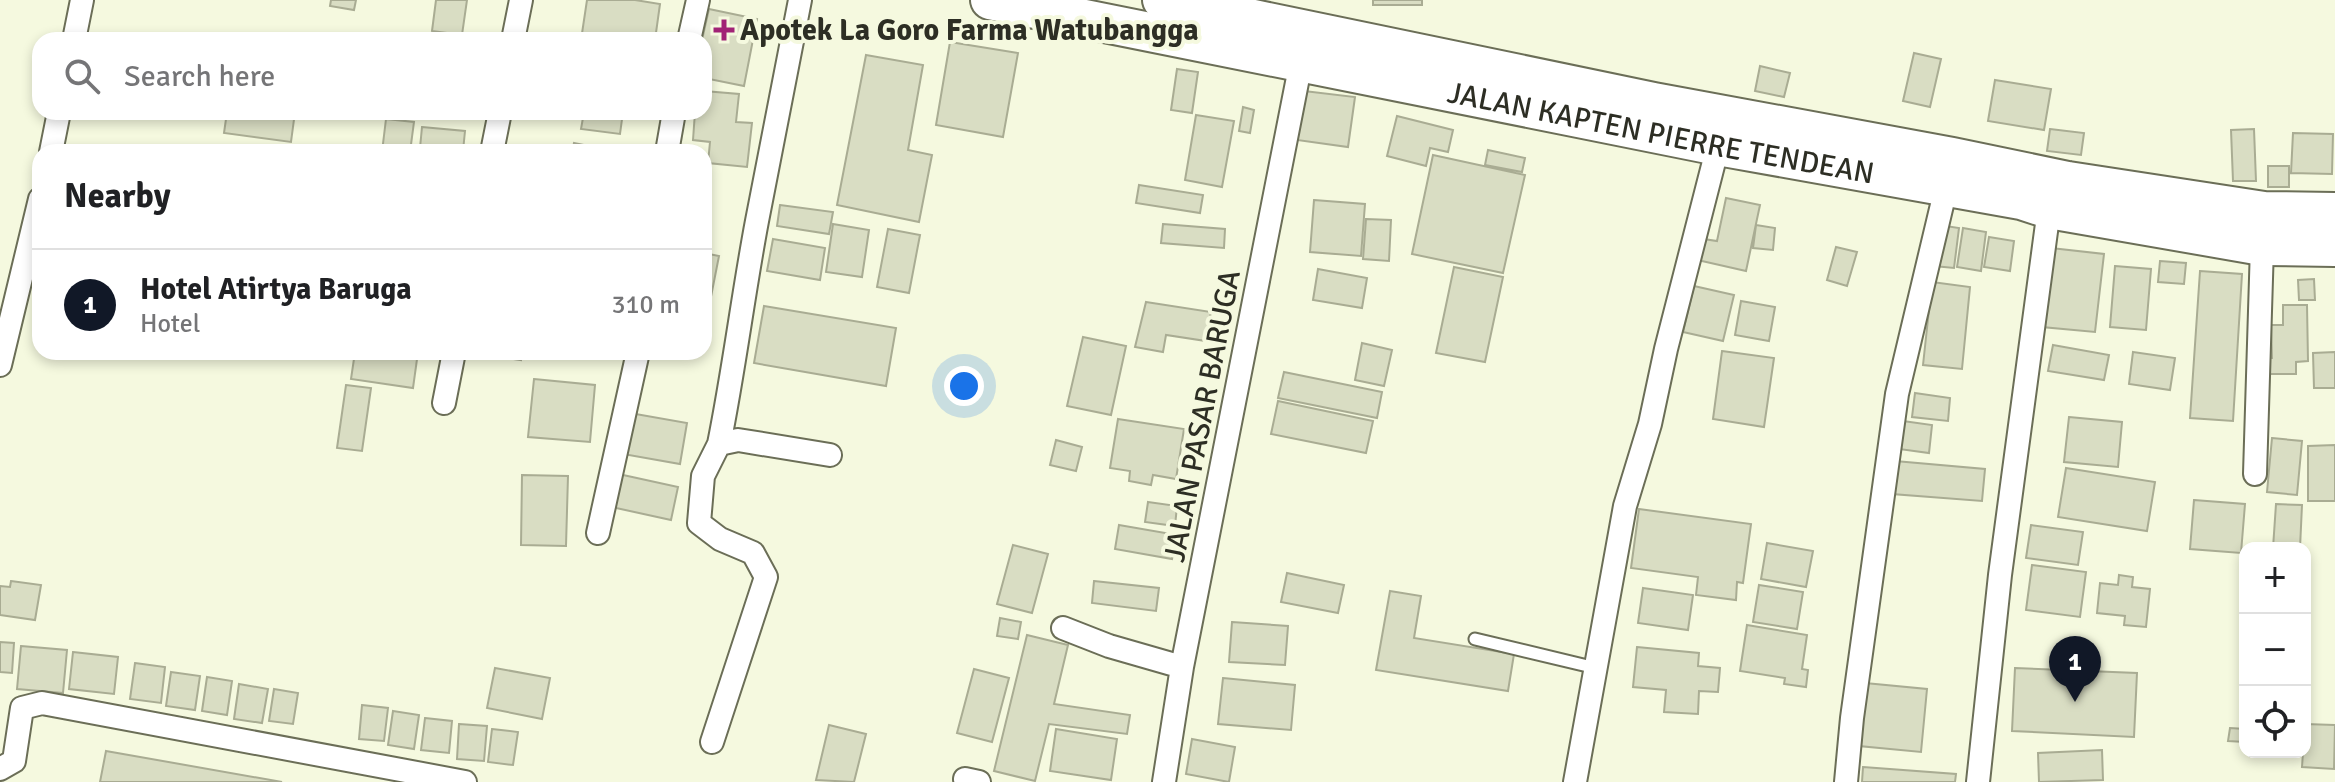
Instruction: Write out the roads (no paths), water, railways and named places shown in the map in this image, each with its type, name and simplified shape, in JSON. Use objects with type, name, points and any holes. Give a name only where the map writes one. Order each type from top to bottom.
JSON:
[{"type":"highway","name":"JALAN KAPTEN PIERRE TENDEAN","points":[[990,0],[1304,46],[1692,110],[2068,181],[2264,211],[2335,212]]},
{"type":"highway","name":"JALAN KAPTEN PIERRE TENDEAN","points":[[1162,0],[1207,4],[1304,46],[1718,146],[2262,246],[2335,247]]},
{"type":"street","points":[[76,32],[82,0]]},
{"type":"street","points":[[515,32],[521,0]]},
{"type":"street","points":[[691,32],[698,0]]},
{"type":"street","points":[[712,742],[766,577],[753,553],[720,539],[699,523],[703,476],[719,444],[757,221],[800,0]]},
{"type":"street","name":"JALAN PASAR BARUGA","points":[[1164,782],[1182,667],[1304,46]]},
{"type":"street","points":[[53,144],[57,120]]},
{"type":"street","points":[[494,144],[498,120]]},
{"type":"street","points":[[668,144],[673,120]]},
{"type":"street","points":[[1575,782],[1625,506],[1650,424],[1718,146]]},
{"type":"street","points":[[1846,782],[1897,394],[1946,188]]},
{"type":"street","points":[[1978,782],[2000,575],[2049,209]]},
{"type":"street","points":[[0,362],[32,232]]},
{"type":"street","points":[[2255,474],[2262,246]]},
{"type":"street","points":[[444,403],[452,360]]},
{"type":"street","points":[[598,533],[636,360]]},
{"type":"street","points":[[719,444],[738,440],[830,455]]},
{"type":"street","points":[[1063,628],[1109,646],[1182,667]]},
{"type":"street","points":[[0,782],[0,769],[14,761],[22,708],[42,703],[465,782]]},
{"type":"lane","points":[[1475,639],[1596,668]]},
{"type":"place","name":"Apotek La Goro Farma Watubangga","points":[[724,30]]},
{"type":"place","name":"Hotel Atirtya Baruga","points":[[2075,702]]}]
